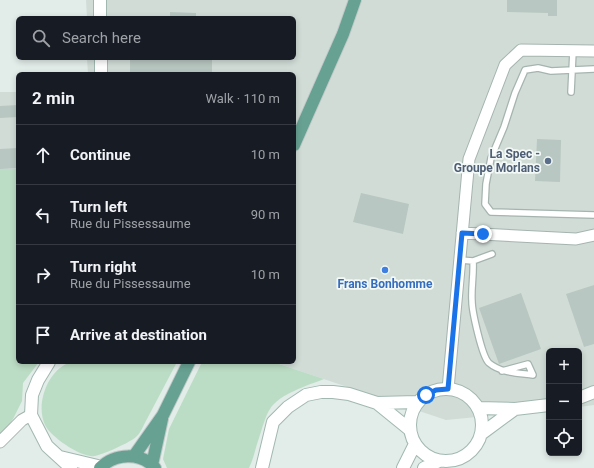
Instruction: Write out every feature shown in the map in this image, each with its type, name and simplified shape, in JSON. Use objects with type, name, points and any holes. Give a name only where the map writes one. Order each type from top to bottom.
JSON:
[{"type":"main road","points":[[100,0],[100,16]]},
{"type":"main road","points":[[296,140],[343,34],[355,0]]},
{"type":"main road","points":[[101,60],[101,72]]},
{"type":"main road","points":[[48,364],[38,380],[32,395],[31,415],[47,446],[71,468]]},
{"type":"main road","points":[[134,456],[163,415],[188,364]]},
{"type":"main road","points":[[378,403],[409,429],[415,444],[426,455],[439,461],[450,461],[470,452],[481,434],[481,416],[478,408],[470,398],[460,392],[448,389],[436,390],[417,402],[411,415],[409,429]]},
{"type":"main road","points":[[262,468],[273,422],[288,407],[306,395],[321,392],[333,392],[349,394],[378,403],[417,402]]},
{"type":"main road","points":[[582,397],[594,392]]},
{"type":"main road","points":[[478,408],[515,409],[546,405]]},
{"type":"main road","points":[[481,434],[515,409]]},
{"type":"main road","points":[[59,457],[101,467],[111,460],[122,456],[134,456],[144,459],[154,466],[163,415]]},
{"type":"main road","points":[[403,468],[415,444]]},
{"type":"main road","points":[[424,468],[439,461]]},
{"type":"street","points":[[448,389],[469,159],[505,65],[522,50],[594,51]]},
{"type":"street","points":[[462,233],[576,239],[594,235]]},
{"type":"street","points":[[0,442],[22,420],[31,415]]},
{"type":"lane","points":[[571,92],[573,51]]},
{"type":"lane","points":[[594,69],[551,71],[531,68],[525,70],[522,74],[504,127],[490,158],[485,204],[491,212],[594,215]]},
{"type":"lane","points":[[460,260],[473,261],[492,254]]},
{"type":"lane","points":[[473,261],[474,272],[472,302],[481,347],[488,362],[502,371],[533,375],[528,364],[502,371]]},
{"type":"shaded area","points":[[86,0],[594,0],[594,405],[582,407],[582,348],[546,348],[546,410],[446,420],[279,364],[296,364],[296,72],[88,72],[87,60],[296,60],[296,16],[87,16]]},
{"type":"shaded area","points":[[0,92],[16,92],[16,169],[0,169]]},
{"type":"green space","points":[[0,169],[16,169],[16,364],[37,364],[23,383],[22,401],[13,419],[0,439]]},
{"type":"green space","points":[[67,364],[176,364],[138,435],[122,445],[95,456],[82,454],[60,441],[48,430],[42,417],[43,398],[46,388],[50,379]]},
{"type":"green space","points":[[201,364],[279,364],[324,379],[287,394],[274,404],[268,411],[249,468],[167,468],[163,459],[169,429]]},
{"type":"building","points":[[507,0],[557,0],[557,16],[548,16],[548,13],[507,12]]},
{"type":"building","points":[[170,12],[196,13],[196,16],[170,16]]},
{"type":"building","points":[[130,60],[212,60],[212,72],[130,72]]},
{"type":"building","points":[[16,105],[16,117],[0,118],[0,106]]},
{"type":"building","points":[[537,139],[561,140],[560,182],[535,181]]},
{"type":"building","points":[[16,148],[16,168],[0,169],[0,149]]},
{"type":"building","points":[[361,193],[409,204],[403,234],[353,222]]},
{"type":"building","points":[[594,285],[594,344],[584,347],[566,294]]},
{"type":"building","points":[[521,293],[541,349],[499,364],[479,308]]},
{"type":"place","name":"La Spec - Groupe Morlans","points":[[548,161]]},
{"type":"place","name":"Frans Bonhomme","points":[[385,270]]},
{"type":"route","points":[[426,395],[436,390],[448,389],[462,233],[483,234]]}]
